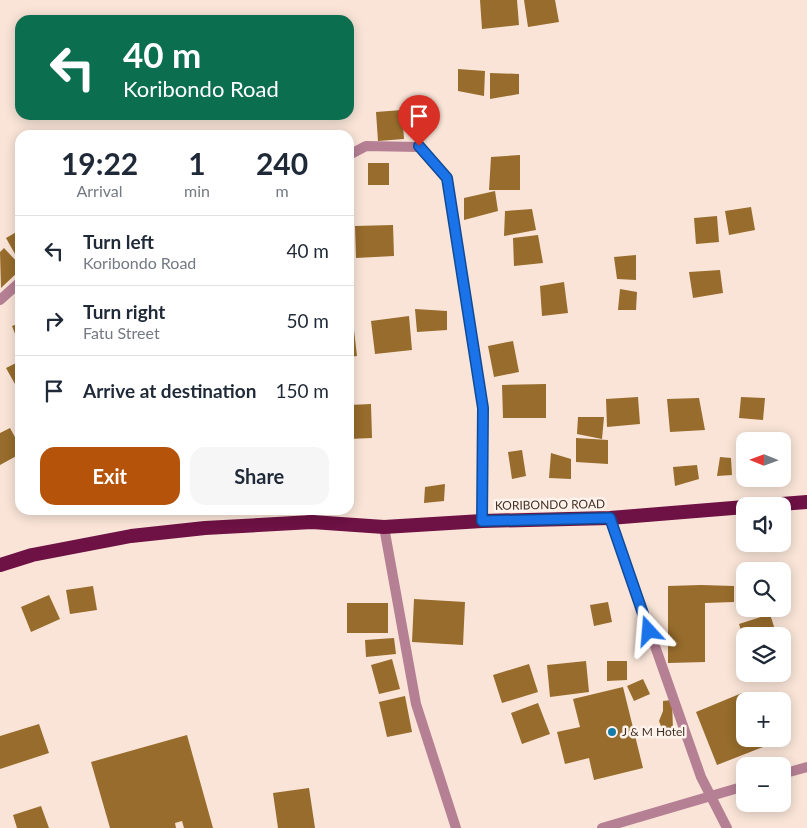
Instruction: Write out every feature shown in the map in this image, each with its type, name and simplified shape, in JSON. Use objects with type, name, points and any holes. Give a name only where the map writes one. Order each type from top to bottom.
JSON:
[{"type":"highway","points":[[791,503],[807,502]]},
{"type":"highway","name":"KORIBONDO ROAD","points":[[0,565],[32,555],[131,536],[312,516],[384,526],[482,521],[610,518],[736,508]]},
{"type":"street","points":[[354,152],[366,146],[419,146],[447,178],[483,408],[482,521]]},
{"type":"street","points":[[0,300],[15,286]]},
{"type":"street","points":[[610,518],[701,778],[727,828]]},
{"type":"street","points":[[384,526],[416,704],[456,828]]},
{"type":"street","points":[[791,771],[807,767]]},
{"type":"street","points":[[602,828],[736,789]]},
{"type":"building","points":[[480,0],[517,0],[519,25],[482,29]]},
{"type":"building","points":[[524,0],[555,0],[559,22],[528,27]]},
{"type":"building","points":[[458,69],[485,71],[484,96],[458,91]]},
{"type":"building","points":[[490,73],[519,74],[519,94],[490,99]]},
{"type":"building","points":[[402,110],[404,139],[378,141],[376,112]]},
{"type":"building","points":[[520,155],[520,190],[489,190],[491,157]]},
{"type":"building","points":[[368,163],[389,163],[389,185],[368,185]]},
{"type":"building","points":[[495,191],[498,211],[464,220],[464,198]]},
{"type":"building","points":[[751,207],[755,230],[729,235],[725,211]]},
{"type":"building","points":[[532,209],[536,230],[504,236],[505,211]]},
{"type":"building","points":[[717,216],[719,242],[696,244],[694,218]]},
{"type":"building","points":[[393,225],[394,256],[356,258],[355,226]]},
{"type":"building","points":[[15,233],[15,254],[6,238]]},
{"type":"building","points":[[538,235],[543,263],[514,266],[513,238]]},
{"type":"building","points":[[4,248],[15,260],[15,275],[1,288],[0,252]]},
{"type":"building","points":[[636,255],[636,280],[617,279],[614,257]]},
{"type":"building","points":[[720,270],[723,293],[693,298],[689,272]]},
{"type":"building","points":[[564,282],[568,313],[542,316],[540,286]]},
{"type":"building","points":[[620,289],[637,292],[636,310],[618,310]]},
{"type":"building","points":[[415,309],[447,311],[447,330],[417,332]]},
{"type":"building","points":[[409,316],[412,350],[375,354],[371,321]]},
{"type":"building","points":[[354,330],[357,356],[354,356]]},
{"type":"building","points":[[513,341],[519,372],[494,377],[488,346]]},
{"type":"building","points":[[15,364],[15,384],[6,368]]},
{"type":"building","points":[[546,384],[546,418],[503,418],[502,385]]},
{"type":"building","points":[[638,397],[640,424],[607,427],[606,399]]},
{"type":"building","points":[[741,397],[765,398],[763,420],[739,418]]},
{"type":"building","points":[[699,398],[705,430],[670,432],[667,399]]},
{"type":"building","points":[[371,404],[372,438],[354,439],[354,405]]},
{"type":"building","points":[[578,417],[604,417],[602,439],[577,434]]},
{"type":"building","points":[[10,428],[15,437],[15,457],[0,465],[0,433]]},
{"type":"building","points":[[576,438],[608,440],[608,464],[576,462]]},
{"type":"building","points":[[522,450],[526,476],[512,479],[508,452]]},
{"type":"building","points":[[551,453],[571,459],[571,479],[549,478]]},
{"type":"building","points":[[720,457],[731,458],[732,475],[717,476]]},
{"type":"building","points":[[697,465],[699,479],[675,486],[673,467]]},
{"type":"building","points":[[445,484],[444,501],[424,503],[425,487]]},
{"type":"building","points":[[93,586],[97,610],[70,614],[66,590]]},
{"type":"building","points":[[668,586],[734,586],[734,602],[705,603],[705,662],[668,663]]},
{"type":"building","points":[[49,595],[60,619],[31,632],[21,607]]},
{"type":"building","points":[[414,599],[465,602],[463,645],[412,642]]},
{"type":"building","points":[[608,602],[612,622],[594,626],[590,605]]},
{"type":"building","points":[[347,603],[388,603],[388,633],[347,633]]},
{"type":"building","points":[[761,617],[771,617],[774,627],[740,627],[739,624]]},
{"type":"building","points":[[394,638],[396,654],[366,657],[365,640]]},
{"type":"building","points":[[392,659],[400,689],[379,694],[371,665]]},
{"type":"building","points":[[586,661],[589,692],[550,697],[547,665]]},
{"type":"building","points":[[607,661],[627,661],[627,680],[607,681]]},
{"type":"building","points":[[529,664],[538,692],[502,703],[493,675]]},
{"type":"building","points":[[643,679],[650,694],[634,701],[627,686]]},
{"type":"building","points":[[623,687],[643,768],[594,780],[589,758],[565,764],[557,732],[580,727],[573,699]]},
{"type":"building","points":[[736,695],[736,747],[763,747],[717,765],[696,712]]},
{"type":"building","points":[[405,696],[412,732],[387,737],[379,702]]},
{"type":"building","points":[[672,700],[673,730],[663,731],[659,721],[663,711],[663,701]]},
{"type":"building","points":[[538,703],[550,734],[522,744],[511,713]]},
{"type":"building","points":[[39,724],[49,753],[0,769],[0,736]]},
{"type":"building","points":[[187,735],[213,828],[184,828],[182,821],[175,823],[176,828],[110,828],[91,762]]},
{"type":"building","points":[[309,788],[315,828],[278,828],[273,793]]},
{"type":"building","points":[[41,806],[49,828],[17,828],[13,815]]},
{"type":"place","name":"J & M Hotel","points":[[612,732]]},
{"type":"route","points":[[419,146],[447,178],[483,408],[482,521],[610,518],[649,631]]}]
